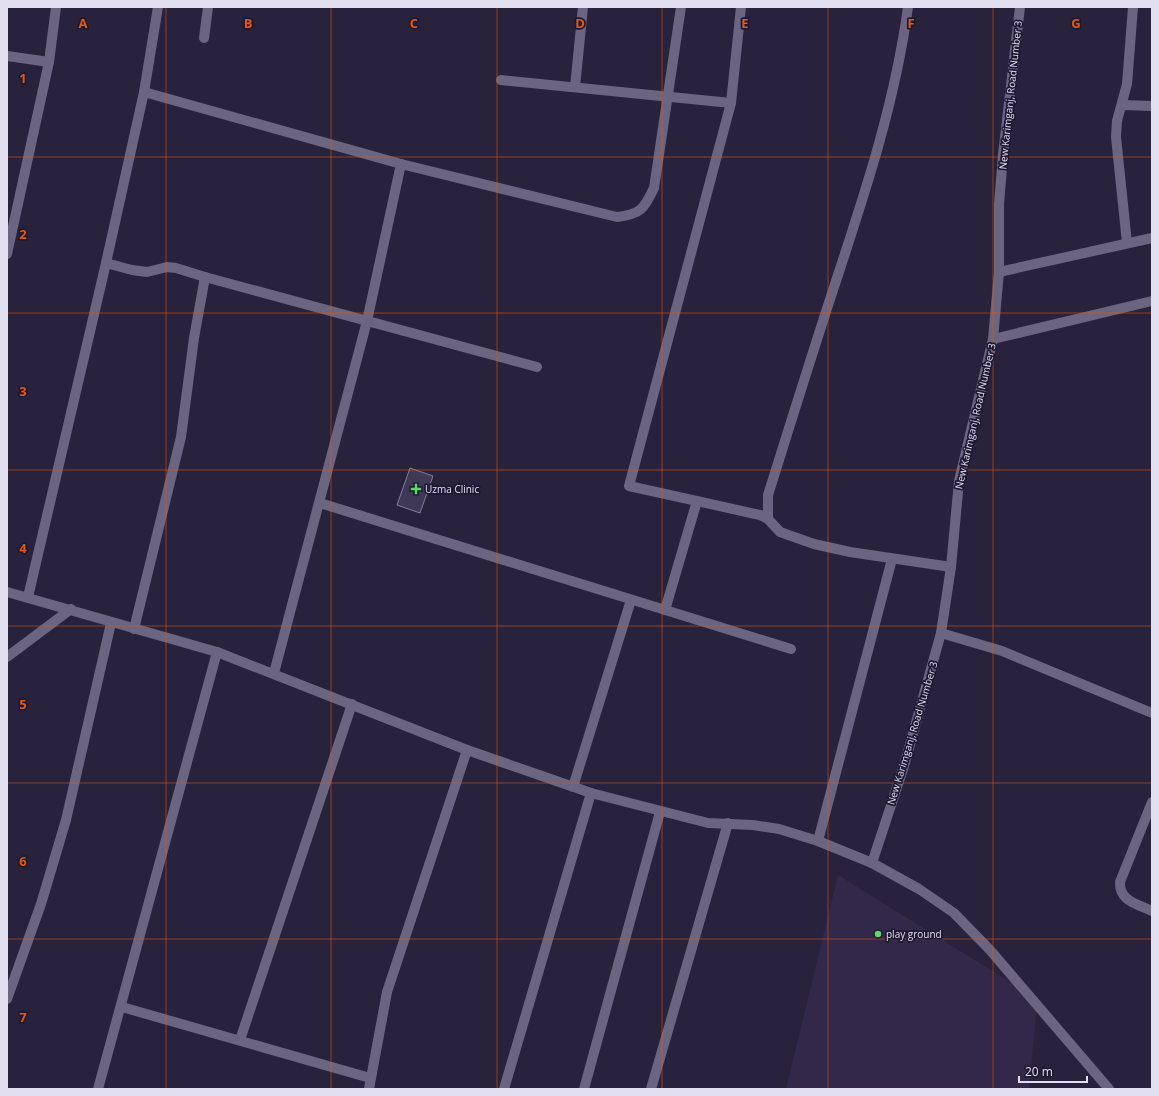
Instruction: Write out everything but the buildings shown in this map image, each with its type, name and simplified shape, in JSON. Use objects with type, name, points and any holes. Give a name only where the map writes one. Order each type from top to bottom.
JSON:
[{"type":"street","points":[[7,254],[49,62],[56,7]]},
{"type":"street","points":[[28,597],[106,263],[144,92],[158,7]]},
{"type":"street","points":[[204,38],[208,7]]},
{"type":"street","points":[[574,87],[583,7]]},
{"type":"street","points":[[144,92],[401,164],[617,217],[635,215],[646,206],[654,188],[681,7]]},
{"type":"street","points":[[741,7],[731,103],[629,486],[760,515],[768,519],[780,532],[814,544],[892,559],[951,567]]},
{"type":"street","points":[[768,519],[768,495],[868,182],[885,124],[902,46],[908,7]]},
{"type":"street","name":"New Karimganj, Road Number 3","points":[[872,862],[904,766],[941,633],[951,567],[953,526],[959,481],[993,339],[999,272],[999,204],[1003,155],[1020,7]]},
{"type":"street","points":[[1127,243],[1116,137],[1117,121],[1122,105],[1130,57],[1133,7]]},
{"type":"street","points":[[7,56],[49,62]]},
{"type":"street","points":[[501,80],[731,103]]},
{"type":"street","points":[[1122,105],[1152,106]]},
{"type":"street","points":[[274,673],[367,322],[401,164]]},
{"type":"street","points":[[999,272],[1152,238]]},
{"type":"street","points":[[106,263],[132,270],[147,272],[167,267],[176,268],[367,322],[537,367]]},
{"type":"street","points":[[134,629],[181,437],[194,338],[205,277]]},
{"type":"street","points":[[993,339],[1152,301]]},
{"type":"street","points":[[665,610],[697,501]]},
{"type":"street","points":[[320,504],[791,649]]},
{"type":"street","points":[[818,841],[892,559]]},
{"type":"street","points":[[7,592],[71,609],[111,623],[218,652],[467,750],[591,793],[660,812],[708,822],[779,829],[818,841],[872,862],[918,889],[954,913],[990,950],[1109,1089]]},
{"type":"street","points":[[573,787],[631,600]]},
{"type":"street","points":[[7,657],[71,609]]},
{"type":"street","points":[[7,999],[10,980],[41,904],[66,820],[111,623]]},
{"type":"street","points":[[941,633],[1002,651],[1152,713]]},
{"type":"street","points":[[98,1089],[122,1007],[218,652]]},
{"type":"street","points":[[240,1040],[352,704]]},
{"type":"street","points":[[369,1089],[387,992],[467,750]]},
{"type":"street","points":[[504,1089],[591,793]]},
{"type":"street","points":[[1152,802],[1120,882],[1120,891],[1124,898],[1152,911]]},
{"type":"street","points":[[584,1089],[660,812]]},
{"type":"street","points":[[651,1089],[728,823]]},
{"type":"street","points":[[122,1007],[370,1078]]},
{"type":"shaded area","name":"play ground","points":[[838,875],[1026,992],[1037,1005],[1029,1089],[786,1089]]},
{"type":"place","name":"Uzma Clinic","points":[[416,489]]},
{"type":"place","name":"play ground","points":[[878,934]]}]
